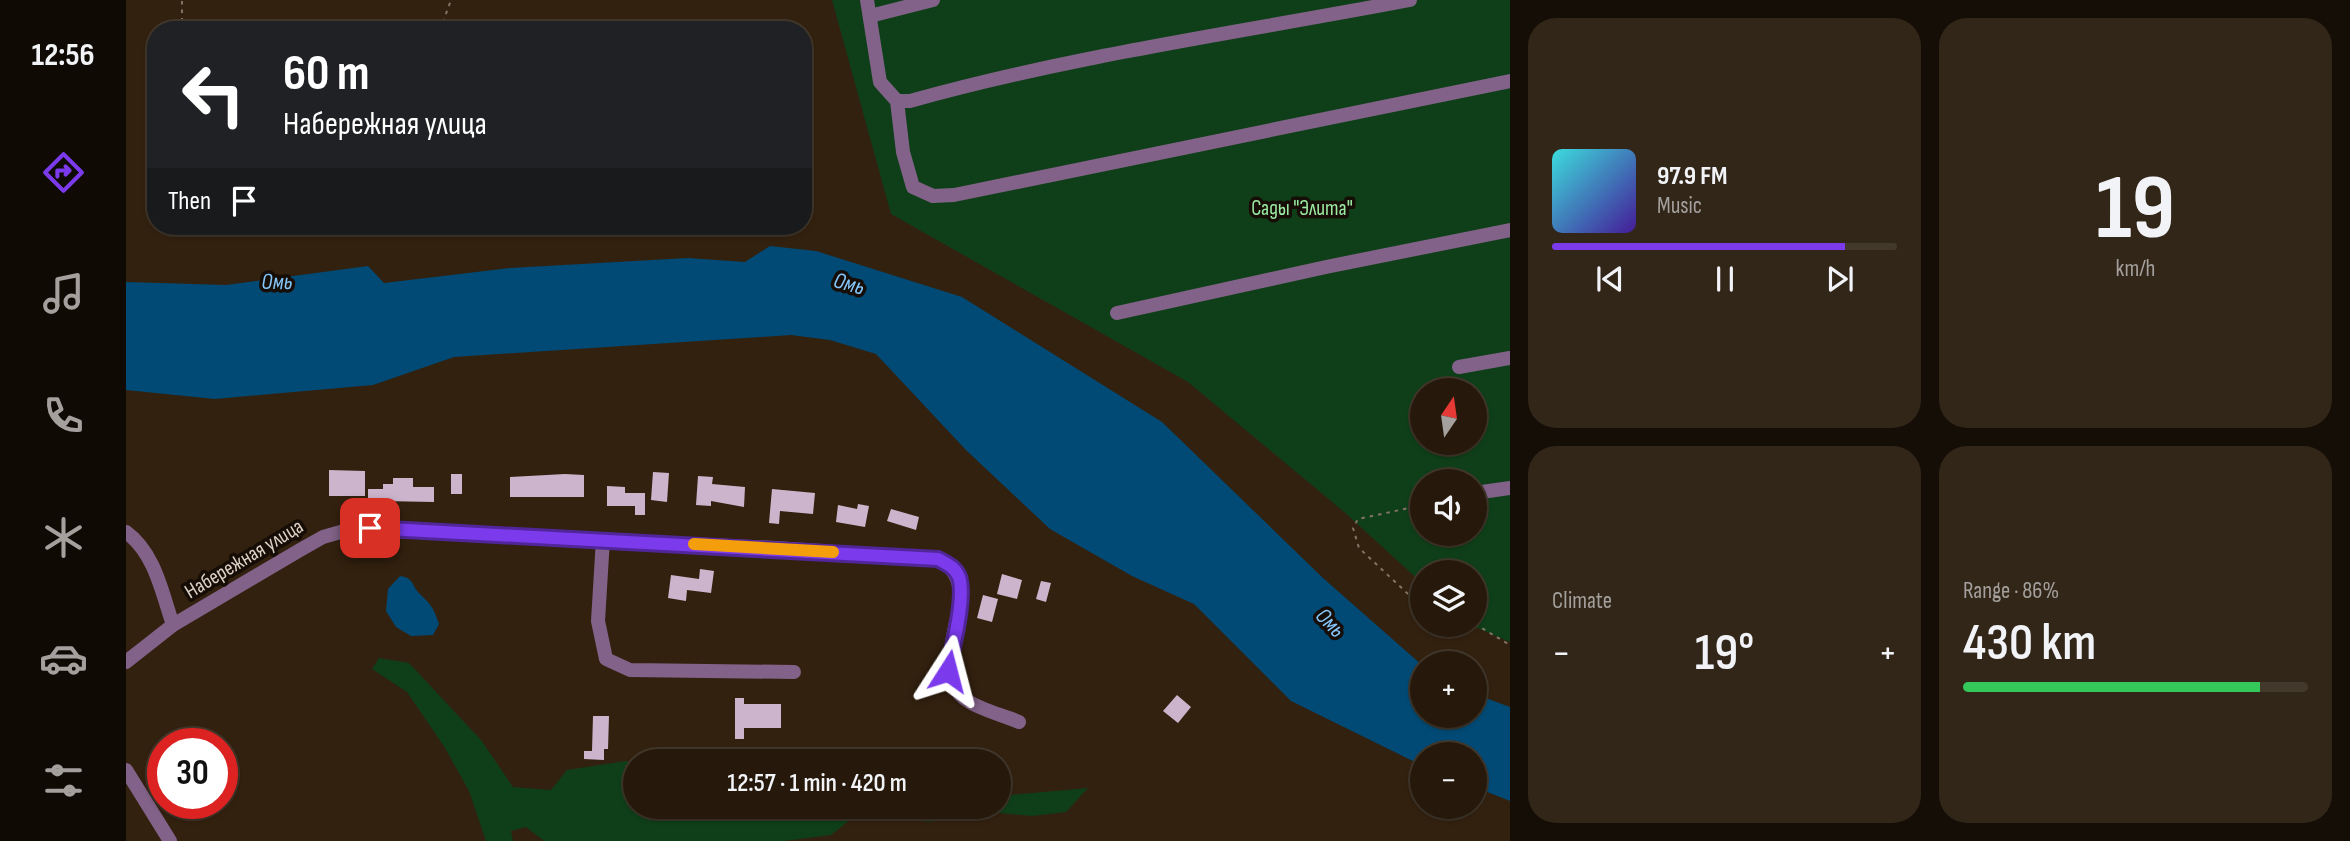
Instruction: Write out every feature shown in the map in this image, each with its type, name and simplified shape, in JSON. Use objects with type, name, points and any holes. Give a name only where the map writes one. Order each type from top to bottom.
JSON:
[{"type":"street","points":[[867,0],[880,82],[897,101],[908,175],[914,187],[933,196],[964,193],[1510,81]]},
{"type":"street","points":[[870,16],[933,0]]},
{"type":"street","points":[[897,101],[910,101],[1004,75],[1107,54],[1410,0]]},
{"type":"street","points":[[1117,313],[1510,230]]},
{"type":"street","points":[[1458,367],[1510,358]]},
{"type":"street","points":[[1487,491],[1510,488]]},
{"type":"street","name":"Набережная улица","points":[[126,662],[173,625],[323,537],[338,532],[370,528],[938,559],[951,566],[959,578],[960,601],[948,671],[954,687],[967,701],[1018,722]]},
{"type":"street","points":[[126,532],[143,547],[173,625]]},
{"type":"street","points":[[603,539],[598,621],[606,659],[630,670],[794,673]]},
{"type":"street","points":[[126,770],[170,841]]},
{"type":"path","points":[[181,21],[182,0]]},
{"type":"path","points":[[443,21],[451,0]]},
{"type":"path","points":[[1410,508],[1357,519],[1353,528],[1359,548],[1410,596]]},
{"type":"path","points":[[1487,631],[1510,645]]},
{"type":"green space","name":"Сады \"Элита\"","points":[[832,0],[1510,0],[1510,642],[1487,632],[1487,560],[1410,560],[1410,572],[1343,511],[1188,382],[891,214]]},
{"type":"green space","points":[[379,658],[409,663],[481,740],[513,787],[551,790],[567,770],[623,761],[623,819],[851,819],[831,835],[785,841],[544,841],[526,827],[511,831],[513,841],[486,841],[469,791],[445,748],[407,692],[372,669]]},
{"type":"green space","points":[[1088,788],[1066,812],[1032,816],[1011,814],[1011,795]]},
{"type":"green space","points":[[908,819],[943,819],[929,822]]},
{"type":"water","name":"Омь","points":[[770,246],[816,251],[962,297],[1162,422],[1323,578],[1410,655],[1410,728],[1487,728],[1487,698],[1510,707],[1510,801],[1487,792],[1487,742],[1410,742],[1410,760],[1291,701],[1194,604],[1132,576],[1050,529],[966,450],[876,354],[830,340],[791,335],[454,357],[373,385],[215,399],[126,390],[126,282],[226,285],[368,266],[384,283],[510,268],[688,258],[745,262]]},
{"type":"water","points":[[400,576],[411,580],[434,610],[439,624],[433,635],[411,636],[396,627],[386,611],[388,589]]},
{"type":"building","points":[[329,470],[365,471],[365,496],[329,496]]},
{"type":"building","points":[[653,472],[669,473],[667,502],[651,500]]},
{"type":"building","points":[[451,474],[462,474],[462,494],[451,494]]},
{"type":"building","points":[[584,475],[584,497],[510,497],[510,477]]},
{"type":"building","points":[[698,476],[713,477],[712,484],[745,487],[744,507],[711,501],[711,506],[696,505]]},
{"type":"building","points":[[393,478],[413,478],[413,487],[434,487],[434,502],[382,501],[382,508],[368,508],[368,489],[383,489],[383,484],[393,484]]},
{"type":"building","points":[[607,486],[625,487],[625,493],[645,493],[645,515],[635,515],[635,506],[607,506]]},
{"type":"building","points":[[772,489],[815,493],[813,514],[780,511],[779,524],[769,523]]},
{"type":"building","points":[[858,504],[869,506],[865,527],[836,522],[838,505],[857,509]]},
{"type":"building","points":[[891,509],[919,517],[916,530],[887,521]]},
{"type":"building","points":[[700,569],[714,571],[711,593],[687,590],[686,601],[668,598],[671,575],[699,579]]},
{"type":"building","points":[[1002,574],[1022,580],[1017,599],[997,594]]},
{"type":"building","points":[[1041,581],[1051,583],[1046,602],[1036,599]]},
{"type":"building","points":[[983,595],[998,599],[992,622],[977,618]]},
{"type":"building","points":[[1177,695],[1191,707],[1178,723],[1163,711]]},
{"type":"building","points":[[735,698],[744,698],[744,704],[781,704],[781,728],[744,728],[744,739],[735,739]]},
{"type":"building","points":[[593,716],[609,716],[608,749],[604,749],[604,760],[584,759],[584,751],[592,751]]},
{"type":"slow traffic","points":[[694,544],[833,552]]},
{"type":"route","points":[[370,528],[938,559],[951,566],[959,578],[960,601],[948,671]]}]
